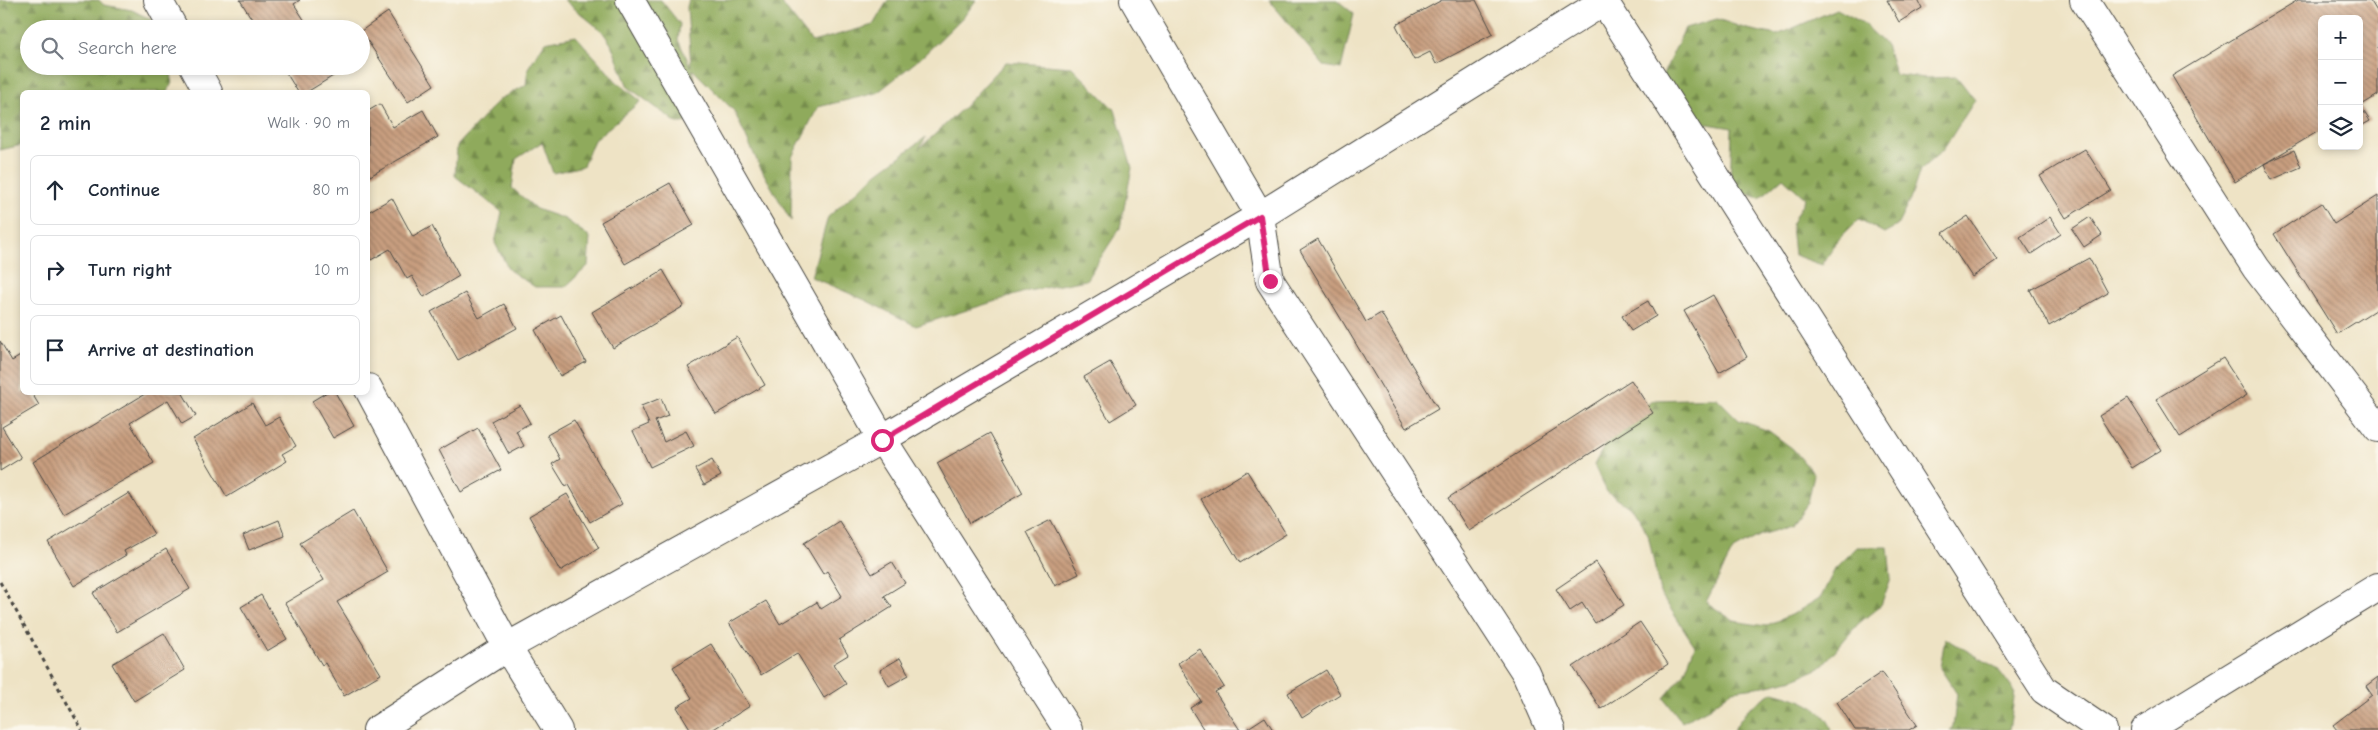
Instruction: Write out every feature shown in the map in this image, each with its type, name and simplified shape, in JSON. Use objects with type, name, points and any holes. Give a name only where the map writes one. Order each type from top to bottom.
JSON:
[{"type":"street","points":[[158,0],[169,20]]},
{"type":"street","points":[[630,0],[882,440],[1068,730]]},
{"type":"street","points":[[1134,0],[1260,216],[1270,281],[1526,673],[1551,730]]},
{"type":"street","points":[[2084,0],[2256,268],[2378,428]]},
{"type":"street","points":[[377,730],[507,647],[882,440],[1260,216],[1604,1],[2044,690],[2103,730]]},
{"type":"street","points":[[199,75],[207,90]]},
{"type":"street","points":[[370,392],[507,647],[558,730]]},
{"type":"street","points":[[2145,730],[2378,587]]},
{"type":"path","points":[[0,582],[82,730]]},
{"type":"green space","points":[[0,0],[99,0],[104,5],[132,10],[152,20],[20,20],[20,75],[172,75],[172,82],[169,90],[20,90],[20,145],[0,150]]},
{"type":"green space","points":[[564,0],[661,0],[680,24],[678,40],[691,67],[687,7],[689,0],[779,0],[812,42],[873,25],[888,0],[976,0],[966,14],[923,56],[877,93],[818,107],[792,157],[791,221],[760,167],[734,111],[692,69],[697,94],[708,105],[695,118],[687,122],[677,123],[628,87],[611,44],[602,31]]},
{"type":"green space","points":[[1269,0],[1337,0],[1354,14],[1341,69],[1324,66]]},
{"type":"green space","points":[[1837,9],[1863,23],[1886,45],[1896,75],[1926,78],[1957,77],[1975,100],[1943,150],[1920,170],[1910,200],[1897,226],[1884,233],[1859,219],[1839,239],[1822,265],[1794,255],[1791,225],[1805,198],[1783,178],[1760,198],[1730,189],[1732,128],[1702,123],[1671,113],[1658,85],[1685,28],[1717,19],[1747,29],[1777,35]]},
{"type":"green space","points":[[576,36],[617,82],[641,101],[594,140],[583,166],[553,173],[542,142],[516,159],[512,188],[536,209],[565,219],[590,237],[588,266],[565,287],[535,287],[509,270],[495,243],[502,212],[455,176],[457,146],[500,99],[526,85],[528,68],[545,42]]},
{"type":"green space","points":[[1006,62],[1072,67],[1115,110],[1132,168],[1120,228],[1086,280],[1028,291],[916,326],[865,300],[811,277],[828,217],[876,174],[926,137],[919,149],[963,108]]},
{"type":"green space","points":[[1717,398],[1739,420],[1769,431],[1793,449],[1814,474],[1808,503],[1791,526],[1761,535],[1733,550],[1706,602],[1734,621],[1765,626],[1795,613],[1821,597],[1835,569],[1857,547],[1888,547],[1891,578],[1881,605],[1858,624],[1820,668],[1794,679],[1764,686],[1733,690],[1709,708],[1682,722],[1664,698],[1684,674],[1695,646],[1660,593],[1648,534],[1632,509],[1607,492],[1594,465],[1608,439],[1628,415],[1655,400]]},
{"type":"green space","points":[[1945,638],[1997,668],[2015,692],[2009,730],[1950,730],[1953,726],[1957,694],[1940,668]]},
{"type":"green space","points":[[1773,692],[1800,700],[1816,709],[1823,714],[1832,730],[1733,730],[1748,709]]},
{"type":"building","points":[[240,0],[300,0],[294,4],[304,20],[252,20]]},
{"type":"building","points":[[1442,0],[1476,0],[1493,34],[1436,64],[1430,52],[1414,60],[1396,25]]},
{"type":"building","points":[[1887,0],[1918,0],[1922,8],[1899,22]]},
{"type":"building","points":[[2298,0],[2370,0],[2378,13],[2378,95],[2363,104],[2363,15],[2318,15],[2318,131],[2235,182],[2172,76]]},
{"type":"building","points":[[388,12],[434,85],[408,102],[370,45],[370,25]]},
{"type":"building","points":[[288,75],[335,75],[310,90],[297,90]]},
{"type":"building","points":[[380,104],[393,127],[423,110],[438,137],[370,176],[370,110]]},
{"type":"building","points":[[2363,110],[2370,121],[2363,125]]},
{"type":"building","points":[[2085,149],[2111,190],[2066,218],[2040,176]]},
{"type":"building","points":[[2294,150],[2301,167],[2271,180],[2264,164]]},
{"type":"building","points":[[670,183],[694,225],[625,264],[601,222]]},
{"type":"building","points":[[2378,196],[2378,308],[2337,334],[2274,234],[2321,203],[2334,224]]},
{"type":"building","points":[[392,198],[413,237],[432,226],[459,276],[424,297],[412,276],[407,279],[390,249],[371,260],[370,211]]},
{"type":"building","points":[[1968,216],[1997,260],[1972,277],[1943,233]]},
{"type":"building","points":[[2050,217],[2061,234],[2031,254],[2020,237]]},
{"type":"building","points":[[2090,217],[2102,235],[2084,247],[2072,229]]},
{"type":"building","points":[[1318,239],[1366,322],[1381,313],[1438,409],[1406,428],[1300,250]]},
{"type":"building","points":[[2089,258],[2108,293],[2049,326],[2030,290]]},
{"type":"building","points":[[663,270],[684,306],[613,348],[592,312]]},
{"type":"building","points":[[465,293],[479,318],[504,304],[517,328],[458,360],[431,312]]},
{"type":"building","points":[[1713,295],[1747,357],[1719,373],[1684,311]]},
{"type":"building","points":[[1648,301],[1656,316],[1631,331],[1622,316]]},
{"type":"building","points":[[561,315],[586,362],[560,376],[535,330]]},
{"type":"building","points":[[737,337],[765,385],[716,414],[688,367]]},
{"type":"building","points":[[0,341],[12,361],[20,356],[20,395],[33,395],[39,405],[2,427],[21,458],[0,471]]},
{"type":"building","points":[[2223,358],[2247,395],[2180,437],[2156,399]]},
{"type":"building","points":[[1110,362],[1136,405],[1110,421],[1084,377]]},
{"type":"building","points":[[1631,380],[1653,413],[1469,531],[1448,498]]},
{"type":"building","points":[[143,395],[184,395],[196,416],[182,424],[168,400],[130,423],[154,463],[64,514],[33,462]]},
{"type":"building","points":[[322,395],[337,395],[354,426],[333,438],[312,401]]},
{"type":"building","points":[[661,398],[668,416],[655,421],[664,442],[686,431],[694,446],[650,467],[633,431],[649,424],[641,406]]},
{"type":"building","points":[[2128,398],[2161,450],[2132,468],[2099,416]]},
{"type":"building","points":[[252,403],[265,425],[279,417],[296,446],[282,454],[287,461],[227,497],[193,439]]},
{"type":"building","points":[[520,405],[530,423],[516,431],[524,446],[509,454],[491,421]]},
{"type":"building","points":[[574,420],[622,504],[590,522],[569,485],[566,487],[552,464],[560,459],[547,435]]},
{"type":"building","points":[[478,428],[501,470],[461,492],[439,450]]},
{"type":"building","points":[[990,433],[1023,493],[970,523],[937,463]]},
{"type":"building","points":[[712,460],[721,476],[704,485],[695,469]]},
{"type":"building","points":[[1247,471],[1286,534],[1240,563],[1201,499]]},
{"type":"building","points":[[129,493],[154,534],[124,551],[126,555],[74,586],[48,542]]},
{"type":"building","points":[[567,494],[599,548],[560,571],[529,516]]},
{"type":"building","points":[[353,511],[388,572],[337,602],[381,674],[344,696],[325,663],[322,665],[285,603],[324,580],[300,543]]},
{"type":"building","points":[[279,520],[285,536],[249,550],[243,535]]},
{"type":"building","points":[[1051,520],[1079,574],[1055,586],[1027,532]]},
{"type":"building","points":[[839,521],[872,574],[892,562],[905,583],[884,596],[892,607],[839,640],[848,655],[833,664],[846,684],[824,698],[797,653],[761,675],[729,623],[766,601],[780,624],[817,602],[821,609],[842,596],[827,571],[823,574],[804,543]]},
{"type":"building","points":[[166,549],[190,589],[117,632],[93,593]]},
{"type":"building","points":[[1596,562],[1624,605],[1595,623],[1582,603],[1570,611],[1556,589]]},
{"type":"building","points":[[261,595],[287,639],[267,651],[241,607]]},
{"type":"building","points":[[1640,622],[1668,664],[1601,709],[1573,667]]},
{"type":"building","points":[[164,633],[185,670],[134,701],[112,664]]},
{"type":"building","points":[[711,644],[750,706],[712,730],[691,730],[677,707],[692,698],[673,667]]},
{"type":"building","points":[[1200,649],[1224,687],[1215,692],[1240,730],[1204,730],[1190,708],[1201,701],[1178,663]]},
{"type":"building","points":[[900,658],[909,675],[889,686],[880,670]]},
{"type":"building","points":[[1326,670],[1340,694],[1302,718],[1288,693]]},
{"type":"building","points":[[1882,672],[1917,725],[1909,730],[1855,730],[1837,702]]},
{"type":"building","points":[[2378,677],[2378,730],[2337,730],[2333,725],[2372,695],[2366,686]]},
{"type":"building","points":[[1265,717],[1273,730],[1245,730]]},
{"type":"route","points":[[882,440],[1260,216],[1270,281]]}]
